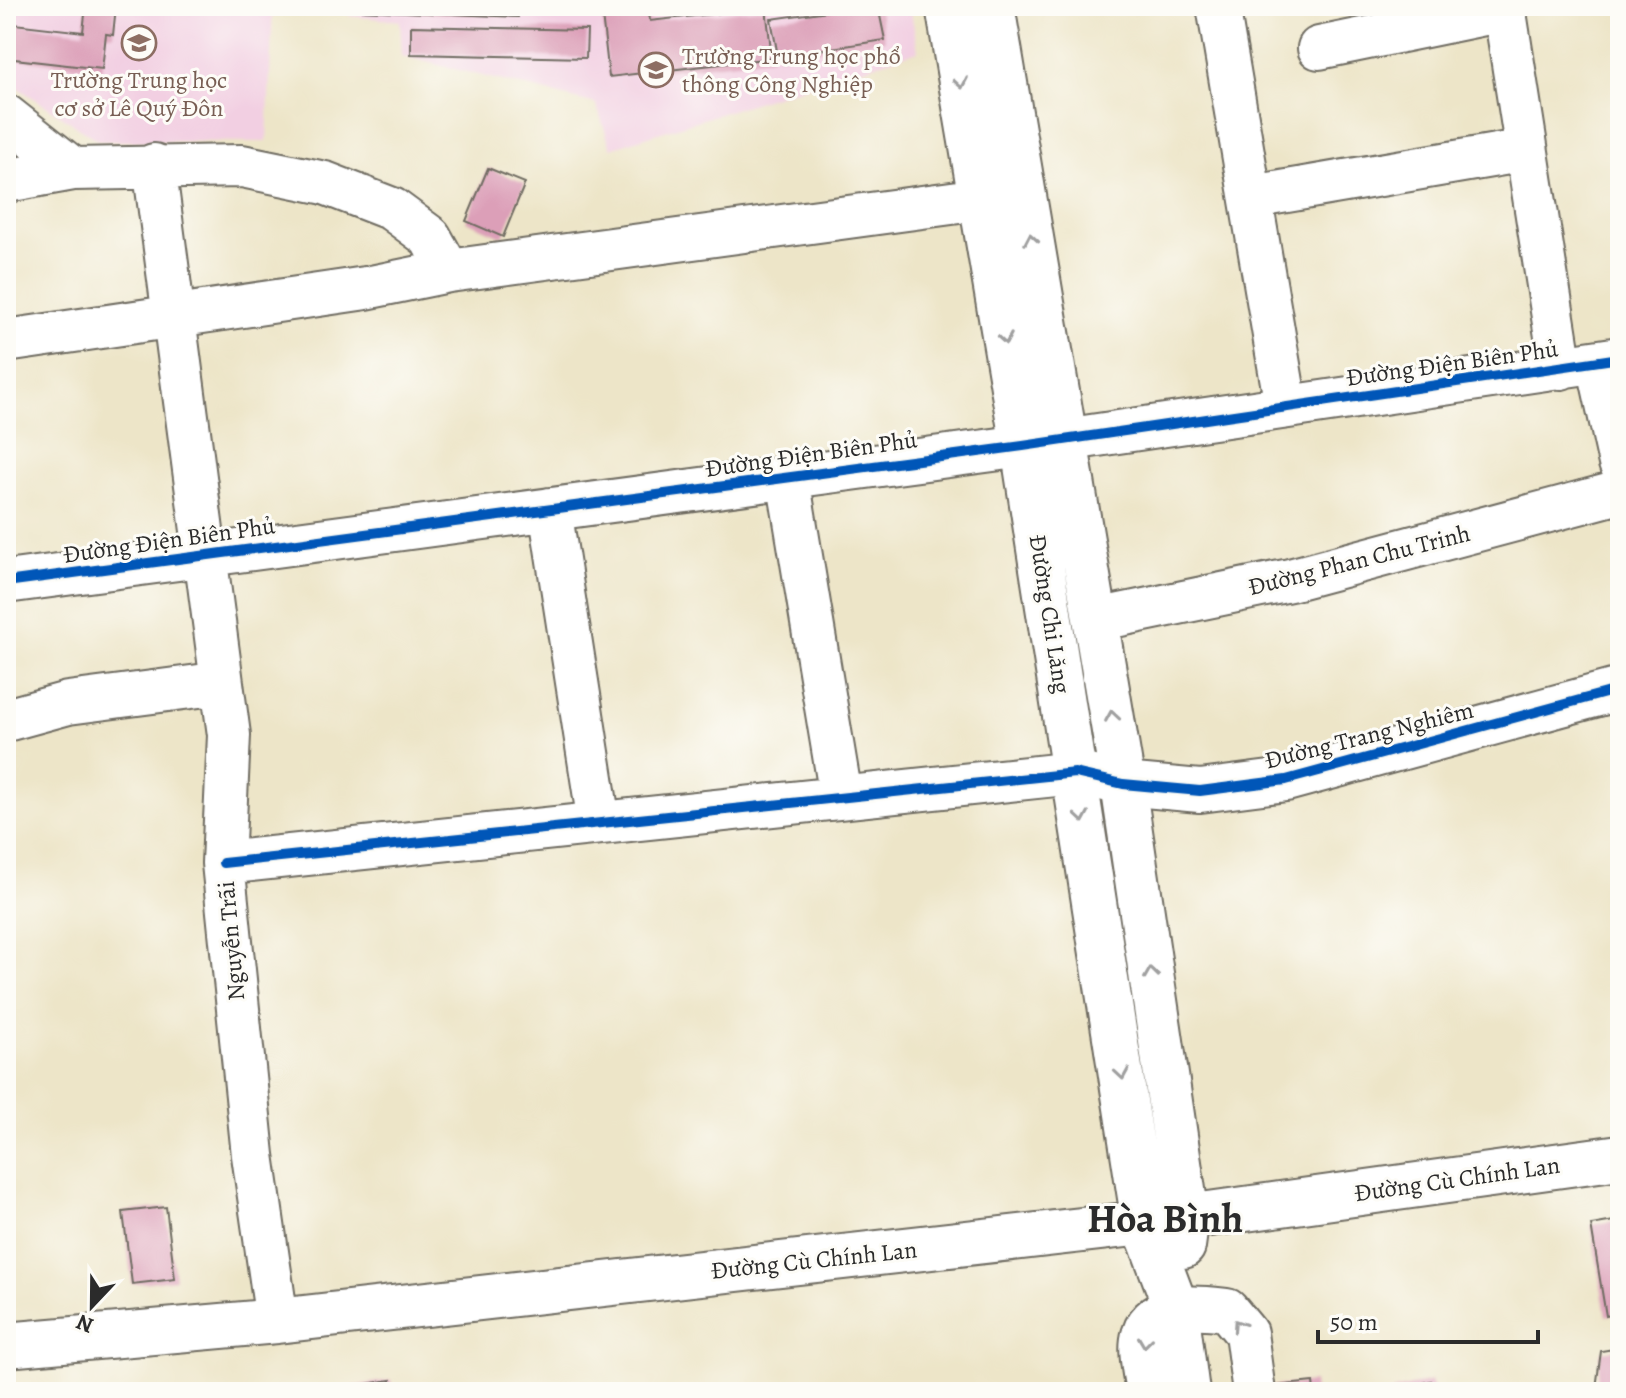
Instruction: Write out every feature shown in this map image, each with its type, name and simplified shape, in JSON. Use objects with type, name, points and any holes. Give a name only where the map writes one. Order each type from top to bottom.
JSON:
[{"type":"main road","name":"Đường Chi Lăng","points":[[970,8],[981,199],[1023,446],[1144,1223],[1176,1308]]},
{"type":"main road","name":"Đường Chi Lăng","points":[[970,8],[1065,439],[1123,784],[1187,1217],[1176,1308]]},
{"type":"main road","name":"Đường Cù Chính Lan","points":[[6,1345],[277,1321],[1144,1223],[1620,1157]]},
{"type":"main road","points":[[1176,1308],[1187,1392]]},
{"type":"street","points":[[1218,6],[1286,406]]},
{"type":"street","points":[[1319,48],[1504,8],[1526,150],[1593,363],[1620,463]]},
{"type":"street","points":[[6,116],[73,169]]},
{"type":"street","points":[[1252,197],[1526,150]]},
{"type":"street","points":[[6,181],[73,169],[154,165],[242,166],[325,183],[392,209],[430,237],[449,271]]},
{"type":"street","name":"Nguyễn Trãi","points":[[154,165],[229,735],[223,863],[252,1140],[277,1321]]},
{"type":"street","points":[[6,341],[174,317],[449,271],[981,199]]},
{"type":"street","name":"Đường Điện Biên Phủ","points":[[6,582],[1023,446],[1593,363]]},
{"type":"street","points":[[788,478],[841,797]]},
{"type":"street","name":"Đường Phan Chu Trinh","points":[[1096,620],[1290,580],[1620,492]]},
{"type":"street","points":[[550,509],[599,823]]},
{"type":"street","points":[[6,720],[68,703],[222,683]]},
{"type":"street","name":"Đường Trang Nghiêm","points":[[223,863],[1075,773],[1123,784],[1200,791],[1286,780],[1620,689]]},
{"type":"street","points":[[1147,1392],[1143,1333],[1161,1314],[1176,1308],[1227,1310],[1238,1321],[1246,1333],[1254,1392]]},
{"type":"shaded area","name":"Trường Trung học cơ sở Lê Quý Đôn","points":[[6,6],[273,6],[267,142],[99,141],[6,80]]},
{"type":"shaded area","name":"Trường Trung học phổ thông Công Nghiệp","points":[[348,6],[910,6],[918,51],[611,148],[596,104],[402,56],[400,21],[349,16]]},
{"type":"building","points":[[86,6],[116,6],[113,35],[106,34],[102,69],[6,58],[6,23],[83,32]]},
{"type":"building","points":[[361,6],[519,6],[518,17],[361,10]]},
{"type":"building","points":[[601,6],[648,6],[650,21],[766,8],[772,58],[609,77]]},
{"type":"building","points":[[878,6],[885,40],[778,56],[771,19]]},
{"type":"building","points":[[411,26],[587,30],[586,58],[411,54]]},
{"type":"building","points":[[488,168],[525,183],[503,237],[466,221]]},
{"type":"building","points":[[166,1207],[175,1279],[132,1284],[123,1212]]},
{"type":"building","points":[[1620,1220],[1620,1313],[1606,1316],[1591,1225]]},
{"type":"building","points":[[1620,1348],[1620,1383],[1596,1388],[1601,1351]]},
{"type":"building","points":[[391,1380],[393,1392],[329,1392],[329,1390]]},
{"type":"building","points":[[1431,1381],[1434,1392],[1392,1392],[1392,1391]]},
{"type":"building","points":[[1313,1382],[1314,1392],[1257,1392],[1257,1388]]},
{"type":"cycle path","points":[[6,582],[1023,446],[1620,358]]},
{"type":"cycle path","points":[[223,863],[1075,773],[1123,784],[1200,791],[1286,780],[1620,689]]},
{"type":"place","name":"Trường Trung học cơ sở Lê Quý Đôn","points":[[139,43]]},
{"type":"place","name":"Trường Trung học phổ thông Công Nghiệp","points":[[656,70]]},
{"type":"district","name":"Hòa Bình","points":[[1165,1218]]}]
